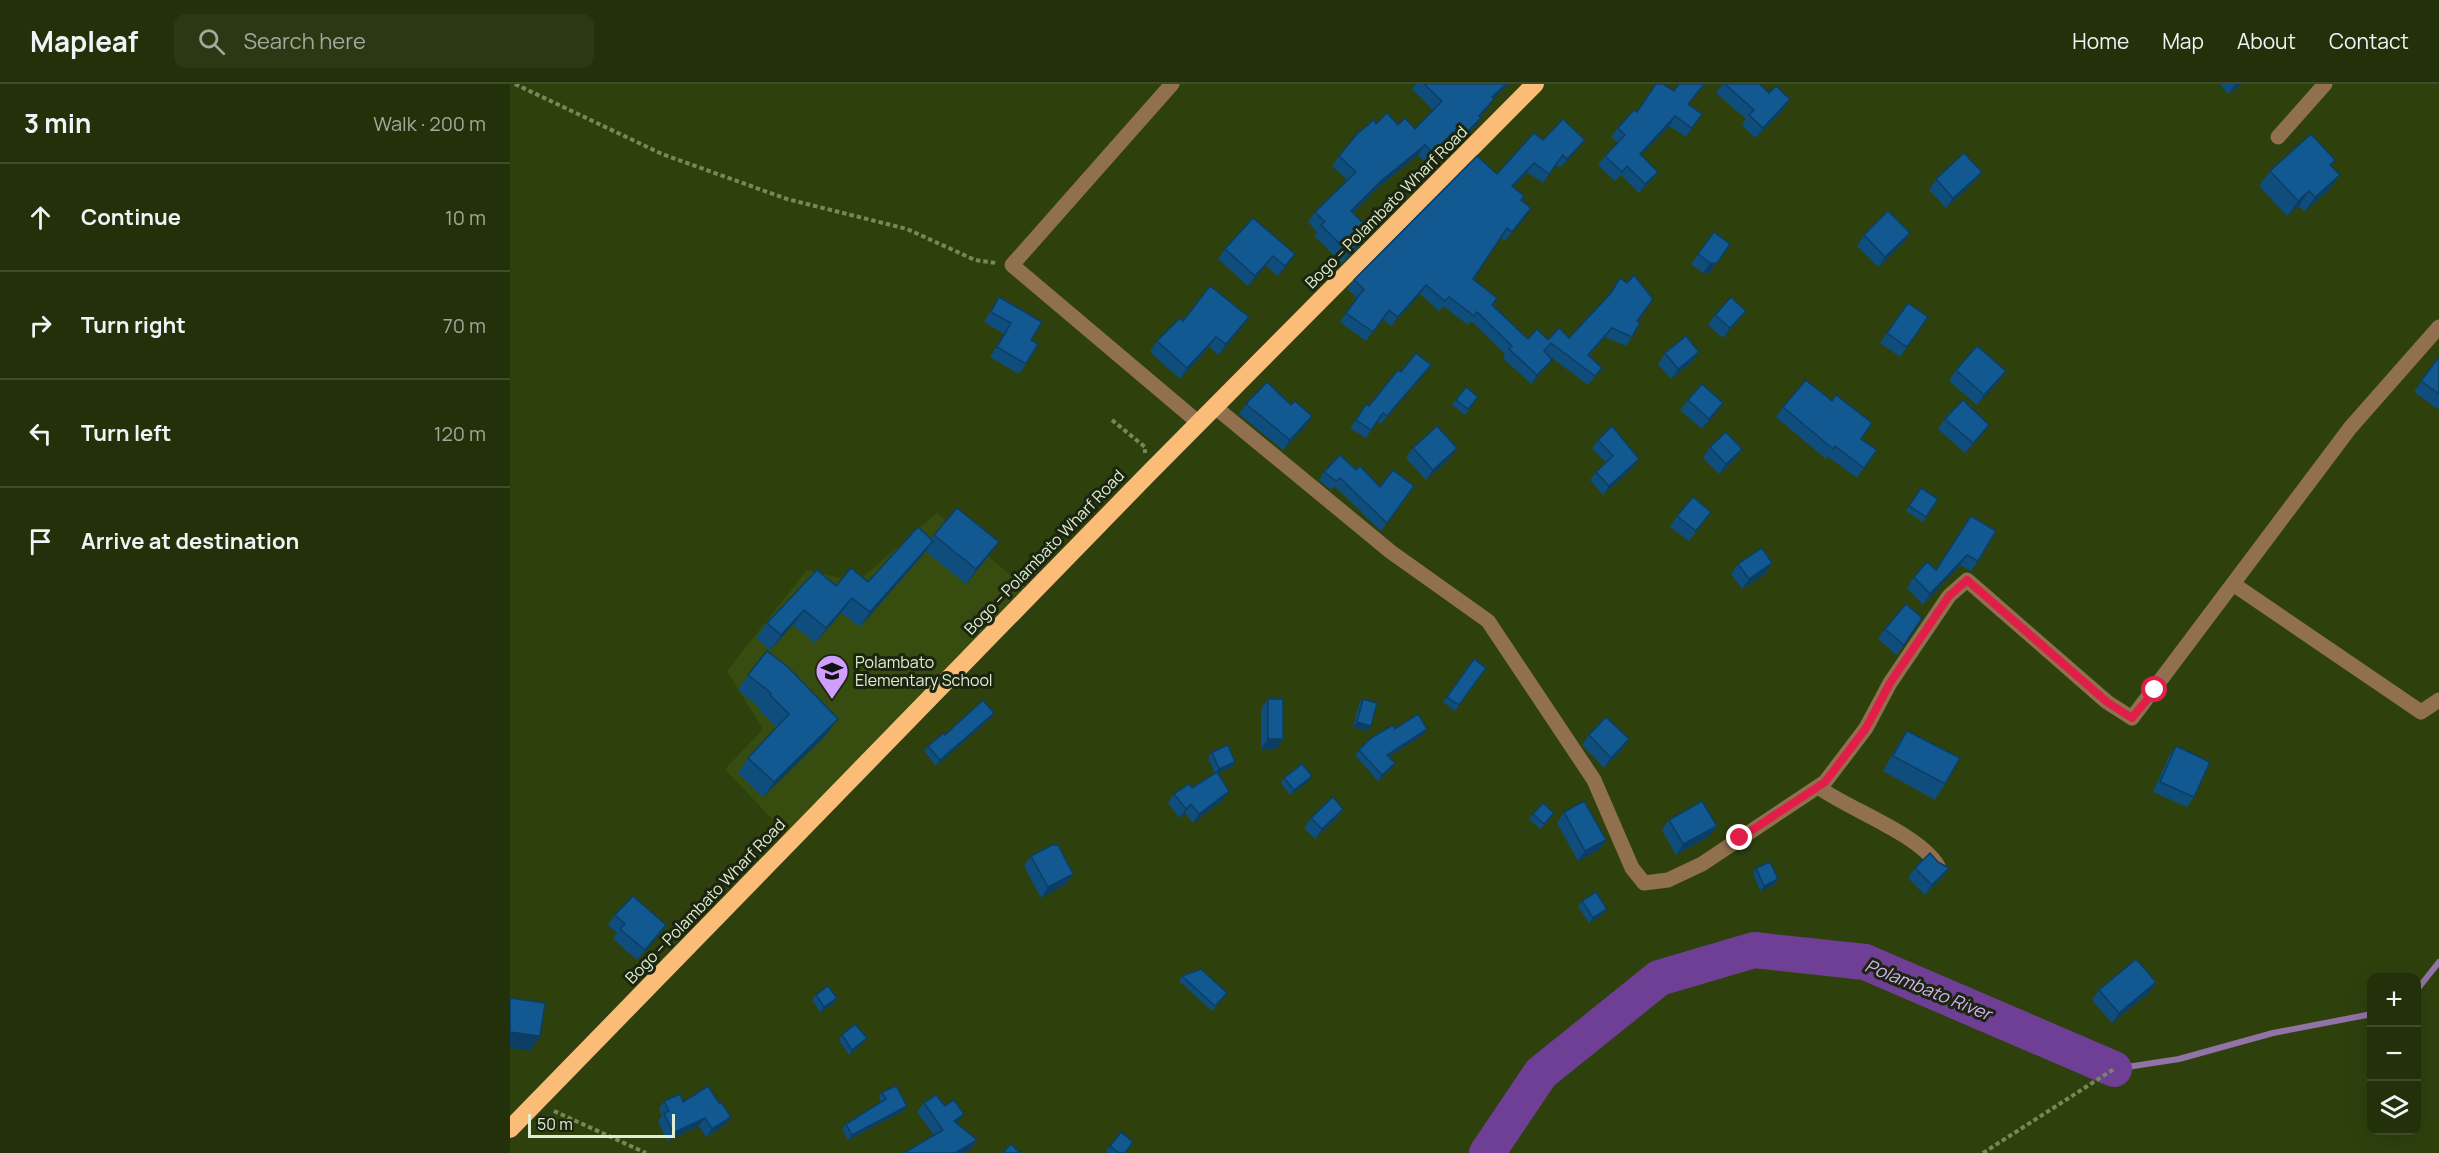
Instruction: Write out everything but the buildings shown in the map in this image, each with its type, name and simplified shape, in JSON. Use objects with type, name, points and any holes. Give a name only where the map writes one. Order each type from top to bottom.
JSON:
[{"type":"highway","name":"Bogo – Polambato Wharf Road","points":[[510,1129],[1148,474],[1535,84]]},
{"type":"street","points":[[1172,84],[1012,265],[1199,423]]},
{"type":"street","points":[[2278,137],[2325,84]]},
{"type":"street","points":[[1215,407],[1391,552],[1488,621],[1594,780],[1632,868],[1644,883],[1668,880],[1702,864],[1825,782],[1866,728],[1890,683],[1949,596],[1967,580],[2107,702],[2132,718],[2350,428],[2439,327]]},
{"type":"street","points":[[2233,584],[2421,712],[2439,700]]},
{"type":"street","points":[[1818,787],[1839,802],[1914,842],[1933,858],[1938,866]]},
{"type":"path","points":[[515,84],[662,154],[787,199],[907,229],[975,260],[1012,265]]},
{"type":"path","points":[[1112,420],[1144,447],[1148,474]]},
{"type":"path","points":[[1983,1153],[2114,1069]]},
{"type":"path","points":[[537,1102],[646,1153]]},
{"type":"shaded area","name":"Polambato Elementary School","points":[[937,513],[1027,589],[788,836],[725,769],[763,729],[727,671],[807,570],[857,582]]},
{"type":"waterway","name":"Polambato River","points":[[1487,1153],[1541,1073],[1659,978],[1754,950],[1865,962],[2114,1069]]},
{"type":"waterway","points":[[2421,985],[2439,962]]},
{"type":"waterway","points":[[2114,1069],[2179,1059],[2273,1033],[2367,1015]]},
{"type":"place","name":"Polambato Elementary School","points":[[832,700]]},
{"type":"route","points":[[1740,838],[1825,782],[1866,728],[1890,683],[1949,596],[1967,580],[2107,702],[2132,718],[2155,690]]}]
